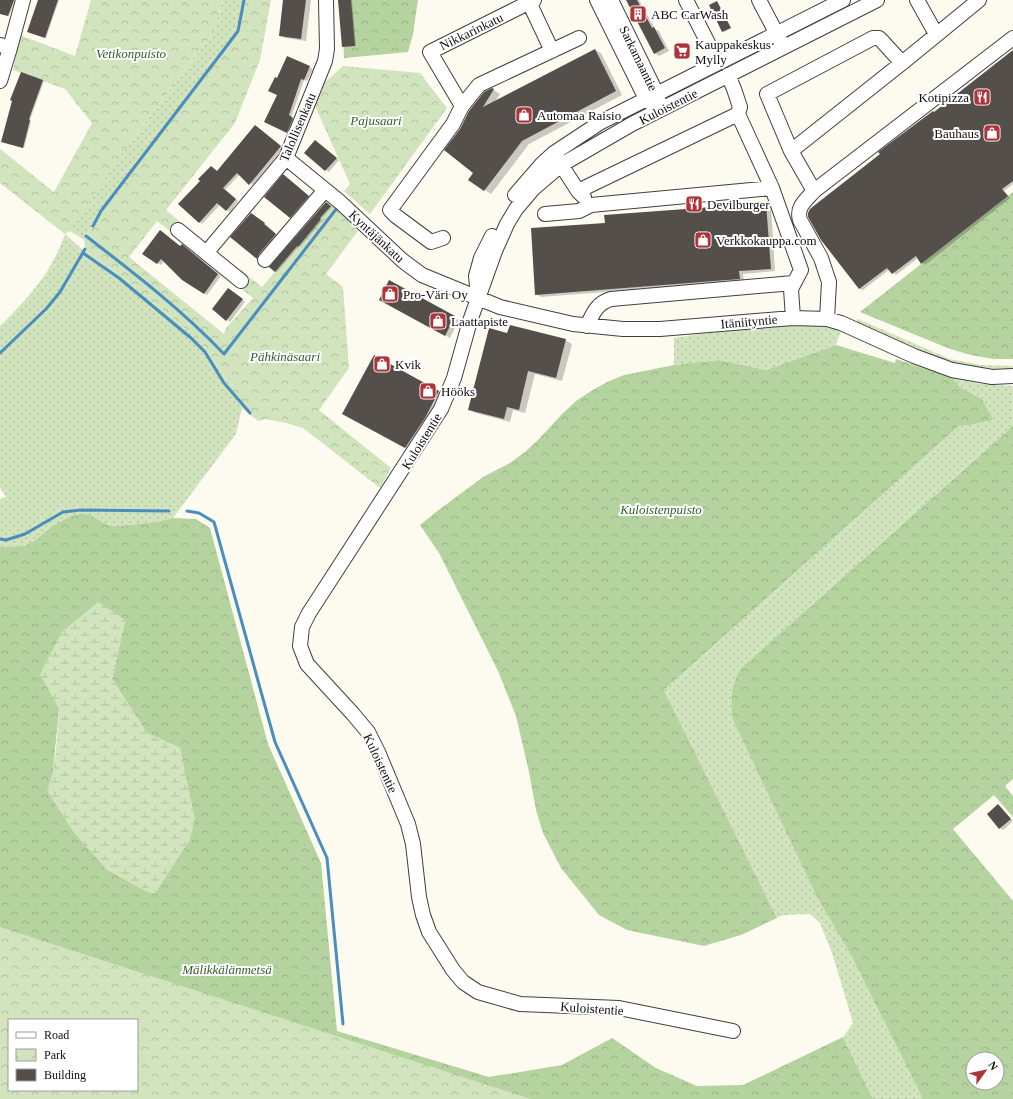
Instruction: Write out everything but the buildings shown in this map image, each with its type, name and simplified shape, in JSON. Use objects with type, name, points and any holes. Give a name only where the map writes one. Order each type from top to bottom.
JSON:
[{"type":"street","points":[[0,81],[5,46],[22,0]]},
{"type":"street","name":"Talollisenkatu","points":[[207,252],[286,158],[324,61],[327,49],[326,0]]},
{"type":"street","name":"Sarkamaantie","points":[[597,0],[660,110]]},
{"type":"street","name":"Sarkamaantie","points":[[611,0],[652,97]]},
{"type":"street","points":[[687,0],[708,43]]},
{"type":"street","points":[[759,0],[784,48]]},
{"type":"street","name":"Kuloistentie","points":[[732,1031],[619,1008],[520,1004],[478,992],[464,982],[453,970],[429,932],[419,897],[413,844],[408,824],[378,752],[368,732],[307,664],[300,646],[302,626],[441,409],[454,378],[478,298],[501,236],[516,209],[532,189],[558,159],[601,122],[843,0]]},
{"type":"street","name":"Kuloistentie","points":[[558,159],[600,141],[877,0]]},
{"type":"street","points":[[917,0],[936,34]]},
{"type":"street","points":[[791,151],[979,0]]},
{"type":"street","points":[[532,1],[552,51]]},
{"type":"street","name":"Nikkarinkatu","points":[[462,106],[430,52],[532,1]]},
{"type":"street","points":[[443,238],[431,242],[390,210],[453,124],[462,106],[480,85],[579,38]]},
{"type":"street","points":[[814,192],[791,151],[767,94],[873,38],[879,38],[902,63]]},
{"type":"street","points":[[826,319],[829,282],[821,258],[798,214],[802,205],[814,192],[1013,38]]},
{"type":"street","points":[[728,75],[740,107],[738,114],[772,188],[801,270],[791,289],[793,318]]},
{"type":"street","points":[[578,191],[738,114]]},
{"type":"street","name":"Kyntäjänkatu","points":[[286,158],[350,211],[388,248],[422,275],[478,298]]},
{"type":"street","points":[[558,159],[578,191],[591,205]]},
{"type":"street","points":[[545,214],[579,211],[591,205],[772,188]]},
{"type":"street","points":[[265,260],[325,190]]},
{"type":"street","points":[[178,230],[241,281]]},
{"type":"street","points":[[587,326],[592,313],[597,306],[611,298],[793,283]]},
{"type":"street","name":"Itäniityntie","points":[[478,298],[494,305],[522,313],[587,326],[623,330],[649,330],[793,318],[826,319],[846,326],[914,356],[952,370],[992,377],[1013,376]]},
{"type":"green space","name":"Vetikonpuisto","points":[[91,0],[222,0],[215,31],[130,142],[70,231],[65,234],[0,183],[0,149],[54,192],[92,123],[65,89],[13,70],[20,35],[75,56]]},
{"type":"green space","points":[[222,0],[243,0],[238,31],[101,211],[84,240],[70,231],[76,216],[130,142],[215,31]]},
{"type":"green space","name":"Pähkinäsaari","points":[[243,0],[271,0],[260,60],[235,123],[166,210],[183,224],[175,235],[157,221],[129,257],[224,334],[226,328],[253,298],[232,281],[241,270],[262,287],[333,203],[358,231],[326,274],[343,287],[349,368],[319,410],[391,468],[380,488],[303,428],[266,419],[258,421],[242,408],[213,359],[195,337],[121,276],[86,253],[84,240],[101,211],[238,31]]},
{"type":"green space","points":[[342,0],[418,0],[413,34],[408,52],[344,58]]},
{"type":"green space","name":"Pajusaari","points":[[343,66],[420,73],[447,108],[370,214],[344,191],[350,184],[315,106],[323,84]]},
{"type":"green space","points":[[1013,192],[1013,359],[993,359],[950,349],[860,312]]},
{"type":"green space","points":[[65,234],[86,253],[121,276],[195,337],[213,359],[242,408],[236,434],[173,518],[156,522],[120,526],[109,526],[100,522],[51,527],[34,541],[24,546],[0,547],[0,499],[6,497],[0,487],[0,326],[30,295],[46,273]]},
{"type":"green space","points":[[858,319],[950,359],[981,365],[1013,366],[1013,369],[981,369],[949,362],[856,323]]},
{"type":"green space","points":[[814,324],[841,331],[836,345],[766,370],[719,360],[674,365],[674,338],[744,329]]},
{"type":"green space","name":"Kuloistenpuisto","points":[[836,345],[895,363],[896,359],[953,378],[960,387],[982,399],[993,420],[959,426],[664,690],[777,918],[741,935],[704,946],[627,930],[599,915],[561,868],[543,833],[536,810],[516,716],[498,671],[439,553],[420,525],[483,477],[510,463],[525,452],[576,401],[607,382],[624,375],[674,365],[719,360],[766,370]]},
{"type":"green space","points":[[953,378],[981,384],[1013,386],[1013,426],[741,668],[817,897],[853,959],[923,1099],[873,1099],[843,1037],[853,1023],[832,953],[820,923],[810,914],[784,915],[777,918],[664,690],[959,426],[992,420],[982,399],[960,387]]},
{"type":"green space","points":[[1013,426],[1013,779],[1005,786],[1013,796],[1013,817],[994,795],[953,829],[1013,901],[1013,1099],[923,1099],[853,959],[817,897],[733,720],[732,693],[735,681],[741,668]]},
{"type":"green space","name":"Mälikkälänmetsä","points":[[81,514],[90,515],[109,526],[156,522],[173,518],[196,519],[210,528],[268,744],[321,863],[337,1031],[489,1077],[562,1065],[612,1038],[656,1068],[697,1086],[743,1085],[843,1037],[873,1099],[0,1099],[0,547],[24,546],[34,541],[51,527],[72,516]],"holes":[[[125,620],[112,679],[147,733],[180,748],[190,839],[155,893],[53,771],[59,709]]]},
{"type":"green space","points":[[98,602],[125,620],[112,679],[147,733],[180,748],[195,819],[190,839],[155,893],[151,894],[107,870],[75,834],[47,791],[53,771],[56,751],[59,709],[40,674],[62,632]]},
{"type":"green space","points":[[0,927],[531,1099],[0,1099]]},
{"type":"waterway","points":[[93,226],[101,211],[238,31],[244,0]]},
{"type":"waterway","points":[[86,236],[175,307],[224,354],[337,208]]},
{"type":"waterway","points":[[0,353],[46,309],[60,292],[85,249]]},
{"type":"waterway","points":[[83,253],[119,278],[191,338],[205,352],[224,383],[250,413]]},
{"type":"waterway","points":[[0,539],[6,540],[25,534],[63,512],[81,510],[169,511]]},
{"type":"waterway","points":[[187,511],[199,513],[214,522],[275,742],[327,858],[343,1024]]},
{"type":"place","name":"ABC CarWash","points":[[638,14]]},
{"type":"place","name":"Kauppakeskus Mylly","points":[[682,51]]},
{"type":"place","name":"Kotipizza","points":[[982,97]]},
{"type":"place","name":"Automaa Raisio","points":[[524,115]]},
{"type":"place","name":"Bauhaus","points":[[992,133]]},
{"type":"place","name":"Devilburger","points":[[694,204]]},
{"type":"place","name":"Verkkokauppa.com","points":[[703,240]]},
{"type":"place","name":"Pro-Väri Oy","points":[[390,294]]},
{"type":"place","name":"Laattapiste","points":[[438,321]]},
{"type":"place","name":"Kvik","points":[[382,364]]},
{"type":"place","name":"Hööks","points":[[428,391]]}]
